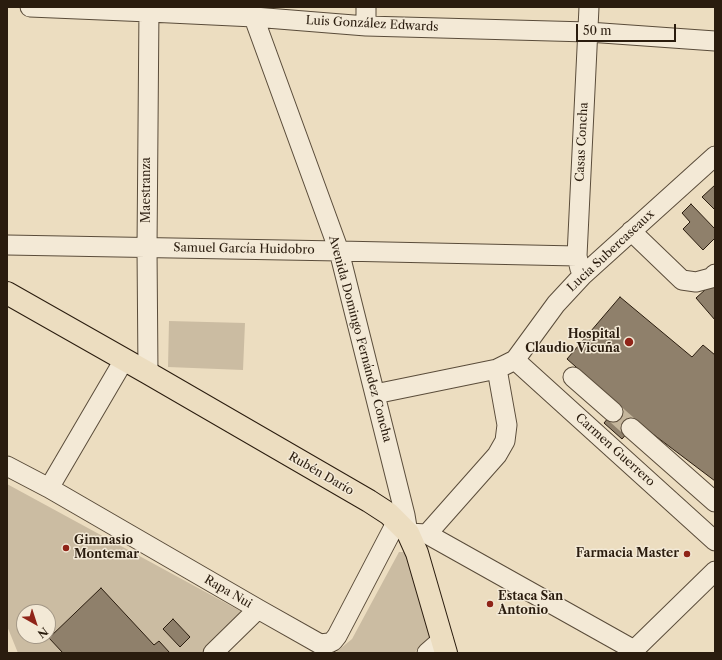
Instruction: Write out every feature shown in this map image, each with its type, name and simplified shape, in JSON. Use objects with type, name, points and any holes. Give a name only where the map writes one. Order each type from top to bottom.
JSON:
[{"type":"main road","name":"Rubén Darío","points":[[7,293],[369,501],[411,530]]},
{"type":"main road","name":"Avenida Domingo Fernández Concha","points":[[411,530],[439,648]]},
{"type":"street","name":"Luis González Edwards","points":[[30,7],[252,12],[366,26],[588,32],[715,42]]},
{"type":"street","points":[[366,7],[366,26]]},
{"type":"street","name":"Casas Concha","points":[[582,276],[577,256],[589,7]]},
{"type":"street","name":"Maestranza","points":[[148,374],[147,248],[149,9]]},
{"type":"street","name":"Avenida Domingo Fernández Concha","points":[[252,12],[339,251],[405,515],[411,530]]},
{"type":"street","name":"Lucía Subercaseaux","points":[[375,394],[497,368],[515,360],[556,304],[582,276],[715,156]]},
{"type":"street","points":[[632,231],[682,280],[696,282],[711,278],[715,274]]},
{"type":"street","name":"Samuel García Huidobro","points":[[7,245],[577,256]]},
{"type":"street","points":[[49,488],[124,360]]},
{"type":"street","name":"Carmen Guerrero","points":[[515,360],[715,540]]},
{"type":"street","points":[[411,530],[497,455],[503,444],[507,425],[497,368]]},
{"type":"street","points":[[573,377],[613,412]]},
{"type":"street","points":[[631,428],[715,502]]},
{"type":"street","name":"Rapa Nui","points":[[7,466],[49,488],[320,644],[333,641],[411,530]]},
{"type":"street","name":"Rubén Darío","points":[[411,530],[632,651]]},
{"type":"street","points":[[632,651],[715,571]]},
{"type":"street","points":[[213,653],[258,609]]},
{"type":"shaded area","points":[[169,321],[245,323],[243,370],[168,367]]},
{"type":"shaded area","name":"Gimnasio Montemar","points":[[7,484],[246,614],[206,653],[18,653],[7,626]]},
{"type":"shaded area","points":[[399,552],[407,552],[435,634],[414,653],[335,653],[352,639]]},
{"type":"building","points":[[715,185],[715,208],[714,209],[702,197]]},
{"type":"building","points":[[691,204],[715,229],[715,238],[703,250],[683,229],[690,222],[682,213]]},
{"type":"building","points":[[715,281],[715,320],[696,298]]},
{"type":"building","points":[[620,297],[692,357],[703,345],[715,355],[715,481],[637,422],[622,439],[604,423],[619,405],[567,359]]},
{"type":"building","points":[[101,588],[154,645],[159,641],[170,653],[63,653],[55,644],[56,644],[56,631]]},
{"type":"building","points":[[173,619],[190,637],[180,647],[163,629]]},
{"type":"tunnel","points":[[613,412],[631,428]]},
{"type":"place","name":"Hospital Claudio Vicuña","points":[[629,342]]},
{"type":"place","name":"Gimnasio Montemar","points":[[66,548]]},
{"type":"place","name":"Farmacia Master","points":[[687,554]]},
{"type":"place","name":"Estaca San Antonio","points":[[490,604]]}]
